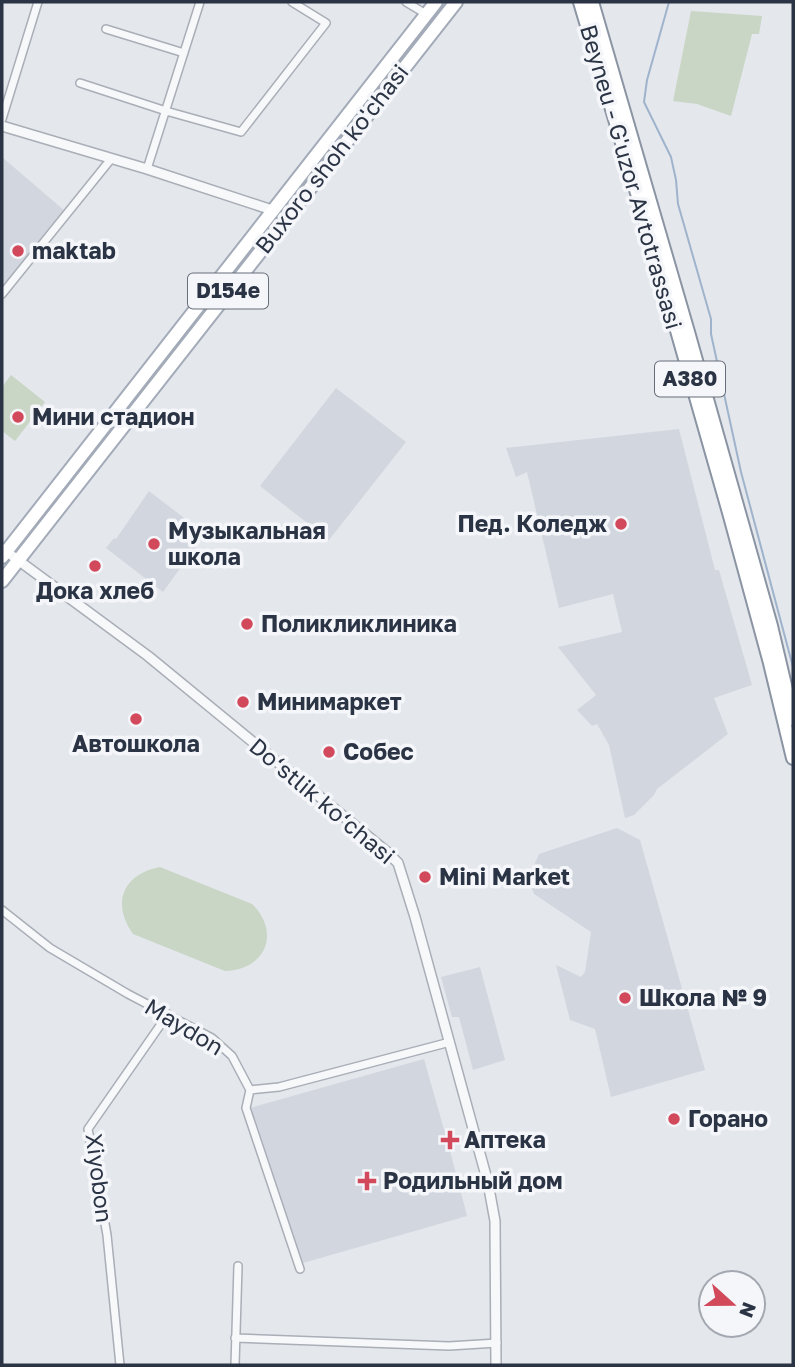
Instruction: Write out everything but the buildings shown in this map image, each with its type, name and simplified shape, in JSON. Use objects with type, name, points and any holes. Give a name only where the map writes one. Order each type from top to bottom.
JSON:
[{"type":"main road","name":"Buxoro shoh ko'chasi","points":[[3,552],[436,2]]},
{"type":"main road","name":"Buxoro shoh ko'chasi","points":[[2,581],[456,2]]},
{"type":"main road","name":"Beyneu - G'uzor Avtotrassasi","points":[[580,2],[730,516],[793,758]]},
{"type":"main road","name":"Beyneu - G'uzor Avtotrassasi","points":[[592,2],[771,626],[793,719]]},
{"type":"street","points":[[2,119],[38,2]]},
{"type":"street","points":[[147,169],[200,2]]},
{"type":"street","points":[[80,83],[241,132],[327,23],[292,2]]},
{"type":"street","points":[[406,2],[426,14]]},
{"type":"street","points":[[106,29],[184,53]]},
{"type":"street","points":[[2,126],[272,210]]},
{"type":"street","points":[[2,293],[111,159]]},
{"type":"street","name":"Do‘stlik ko‘chasi","points":[[3,552],[18,560],[148,656],[398,863],[488,1183],[495,1221],[496,1365]]},
{"type":"street","name":"Maydon","points":[[2,910],[50,948],[128,994],[212,1038],[232,1056],[250,1090]]},
{"type":"street","name":"Xiyobon","points":[[120,1365],[107,1236],[88,1129],[168,1014]]},
{"type":"street","points":[[300,1269],[246,1108],[250,1090],[279,1087],[450,1042]]},
{"type":"street","points":[[234,1365],[238,1266]]},
{"type":"street","points":[[235,1338],[449,1346],[497,1343]]},
{"type":"shaded area","name":"maktab","points":[[2,157],[66,212],[2,290]]},
{"type":"shaded area","points":[[336,388],[406,442],[329,540],[260,486]]},
{"type":"shaded area","points":[[679,429],[715,570],[719,570],[752,685],[714,698],[728,734],[657,789],[634,815],[625,818],[609,745],[597,724],[592,726],[577,710],[596,695],[558,647],[622,632],[613,594],[559,608],[527,472],[516,477],[506,448]]},
{"type":"shaded area","name":"Музыкальная школа","points":[[149,491],[205,534],[163,592],[106,548],[116,539]]},
{"type":"shaded area","name":"Школа № 9","points":[[617,828],[640,840],[705,1070],[611,1097],[595,1029],[570,1020],[556,965],[581,977],[585,972],[591,932],[534,894],[528,878],[539,854]]},
{"type":"shaded area","points":[[480,967],[505,1060],[473,1070],[459,1017],[452,1017],[441,977]]},
{"type":"shaded area","name":"Родильный дом","points":[[424,1059],[467,1216],[303,1263],[250,1108]]},
{"type":"green space","points":[[691,11],[762,16],[759,34],[752,34],[731,116],[697,104],[673,101]]},
{"type":"green space","name":"Мини стадион","points":[[11,375],[45,402],[15,441],[2,431],[2,387]]},
{"type":"green space","points":[[160,867],[252,904],[266,926],[265,948],[259,957],[239,969],[225,971],[133,934],[123,911],[124,892],[137,876]]},
{"type":"waterway","points":[[669,2],[647,80],[644,102],[671,157],[678,204],[711,319],[711,334],[741,472],[793,667]]},
{"type":"place","name":"maktab","points":[[18,251]]},
{"type":"place","name":"Мини стадион","points":[[18,417]]},
{"type":"place","name":"Пед. Коледж","points":[[621,524]]},
{"type":"place","name":"Музыкальная школа","points":[[154,544]]},
{"type":"place","name":"Дока хлеб","points":[[95,566]]},
{"type":"place","name":"Поликликлиника","points":[[247,624]]},
{"type":"place","name":"Минимаркет","points":[[243,702]]},
{"type":"place","name":"Автошкола","points":[[136,719]]},
{"type":"place","name":"Собеc","points":[[329,752]]},
{"type":"place","name":"Mini Market","points":[[425,877]]},
{"type":"place","name":"Школа № 9","points":[[625,998]]},
{"type":"place","name":"Горано","points":[[674,1119]]},
{"type":"place","name":"Аптека","points":[[450,1140]]},
{"type":"place","name":"Родильный дом","points":[[367,1181]]}]
